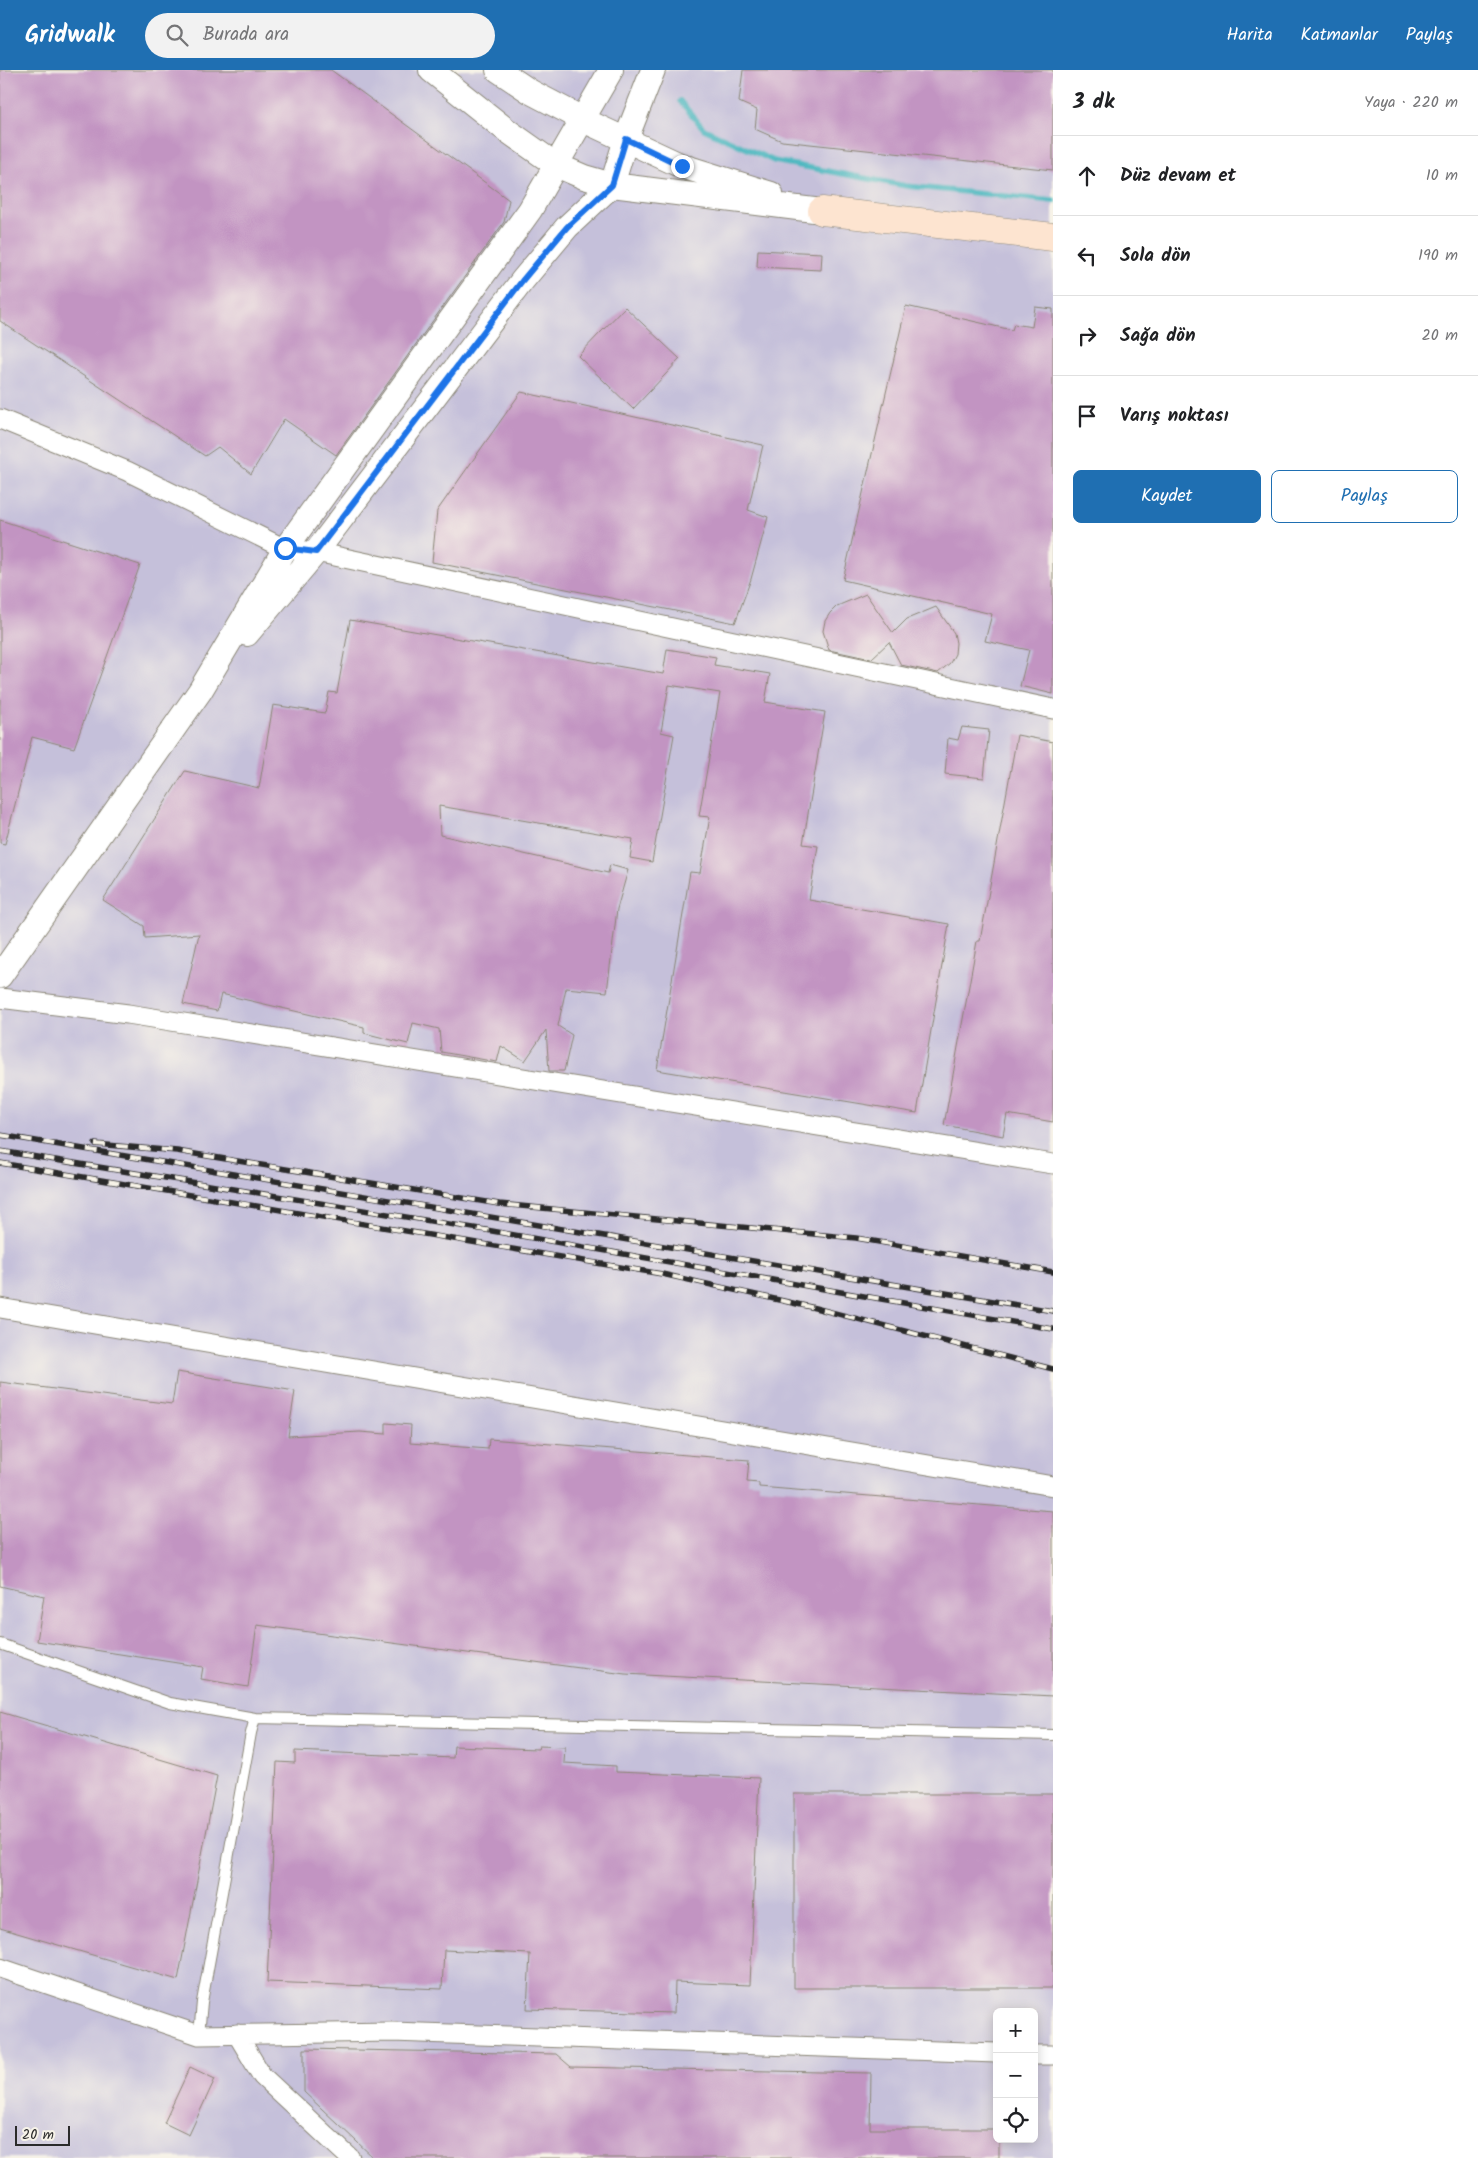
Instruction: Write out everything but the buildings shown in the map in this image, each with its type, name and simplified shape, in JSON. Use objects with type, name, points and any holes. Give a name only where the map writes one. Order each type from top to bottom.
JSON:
[{"type":"main road","points":[[822,211],[1053,237]]},
{"type":"street","points":[[431,70],[504,129],[556,165],[584,177],[612,185],[822,211]]},
{"type":"street","points":[[498,70],[531,92],[682,166],[822,211]]},
{"type":"street","points":[[0,976],[200,691],[285,548],[530,210],[611,70]]},
{"type":"street","points":[[200,691],[316,552],[522,281],[567,227],[612,185],[626,139],[653,70]]},
{"type":"street","points":[[0,419],[127,471],[285,548],[316,552],[1053,709]]},
{"type":"street","points":[[0,998],[128,1014],[1053,1164]]},
{"type":"street","points":[[0,1308],[1053,1486]]},
{"type":"street","points":[[0,1968],[199,2035],[401,2033],[993,2053]]},
{"type":"street","points":[[237,2034],[262,2076],[350,2158]]},
{"type":"street","points":[[1038,2054],[1053,2055]]},
{"type":"lane","points":[[0,1644],[170,1703],[255,1718],[1053,1735]]},
{"type":"lane","points":[[199,2035],[202,2002],[255,1718]]},
{"type":"shaded area","points":[[0,70],[1053,70],[1053,2158],[0,2158]]},
{"type":"waterway","points":[[680,101],[704,129],[774,161],[906,186],[1053,201]]},
{"type":"railway","points":[[0,1135],[1053,1311]]},
{"type":"railway","points":[[95,1144],[177,1151],[499,1204],[856,1238],[1053,1272]]},
{"type":"railway","points":[[0,1151],[492,1231],[1053,1329]]},
{"type":"railway","points":[[0,1163],[662,1274],[815,1308],[1053,1369]]},
{"type":"route","points":[[285,548],[316,552],[522,281],[567,227],[612,185],[626,139],[682,166]]}]
